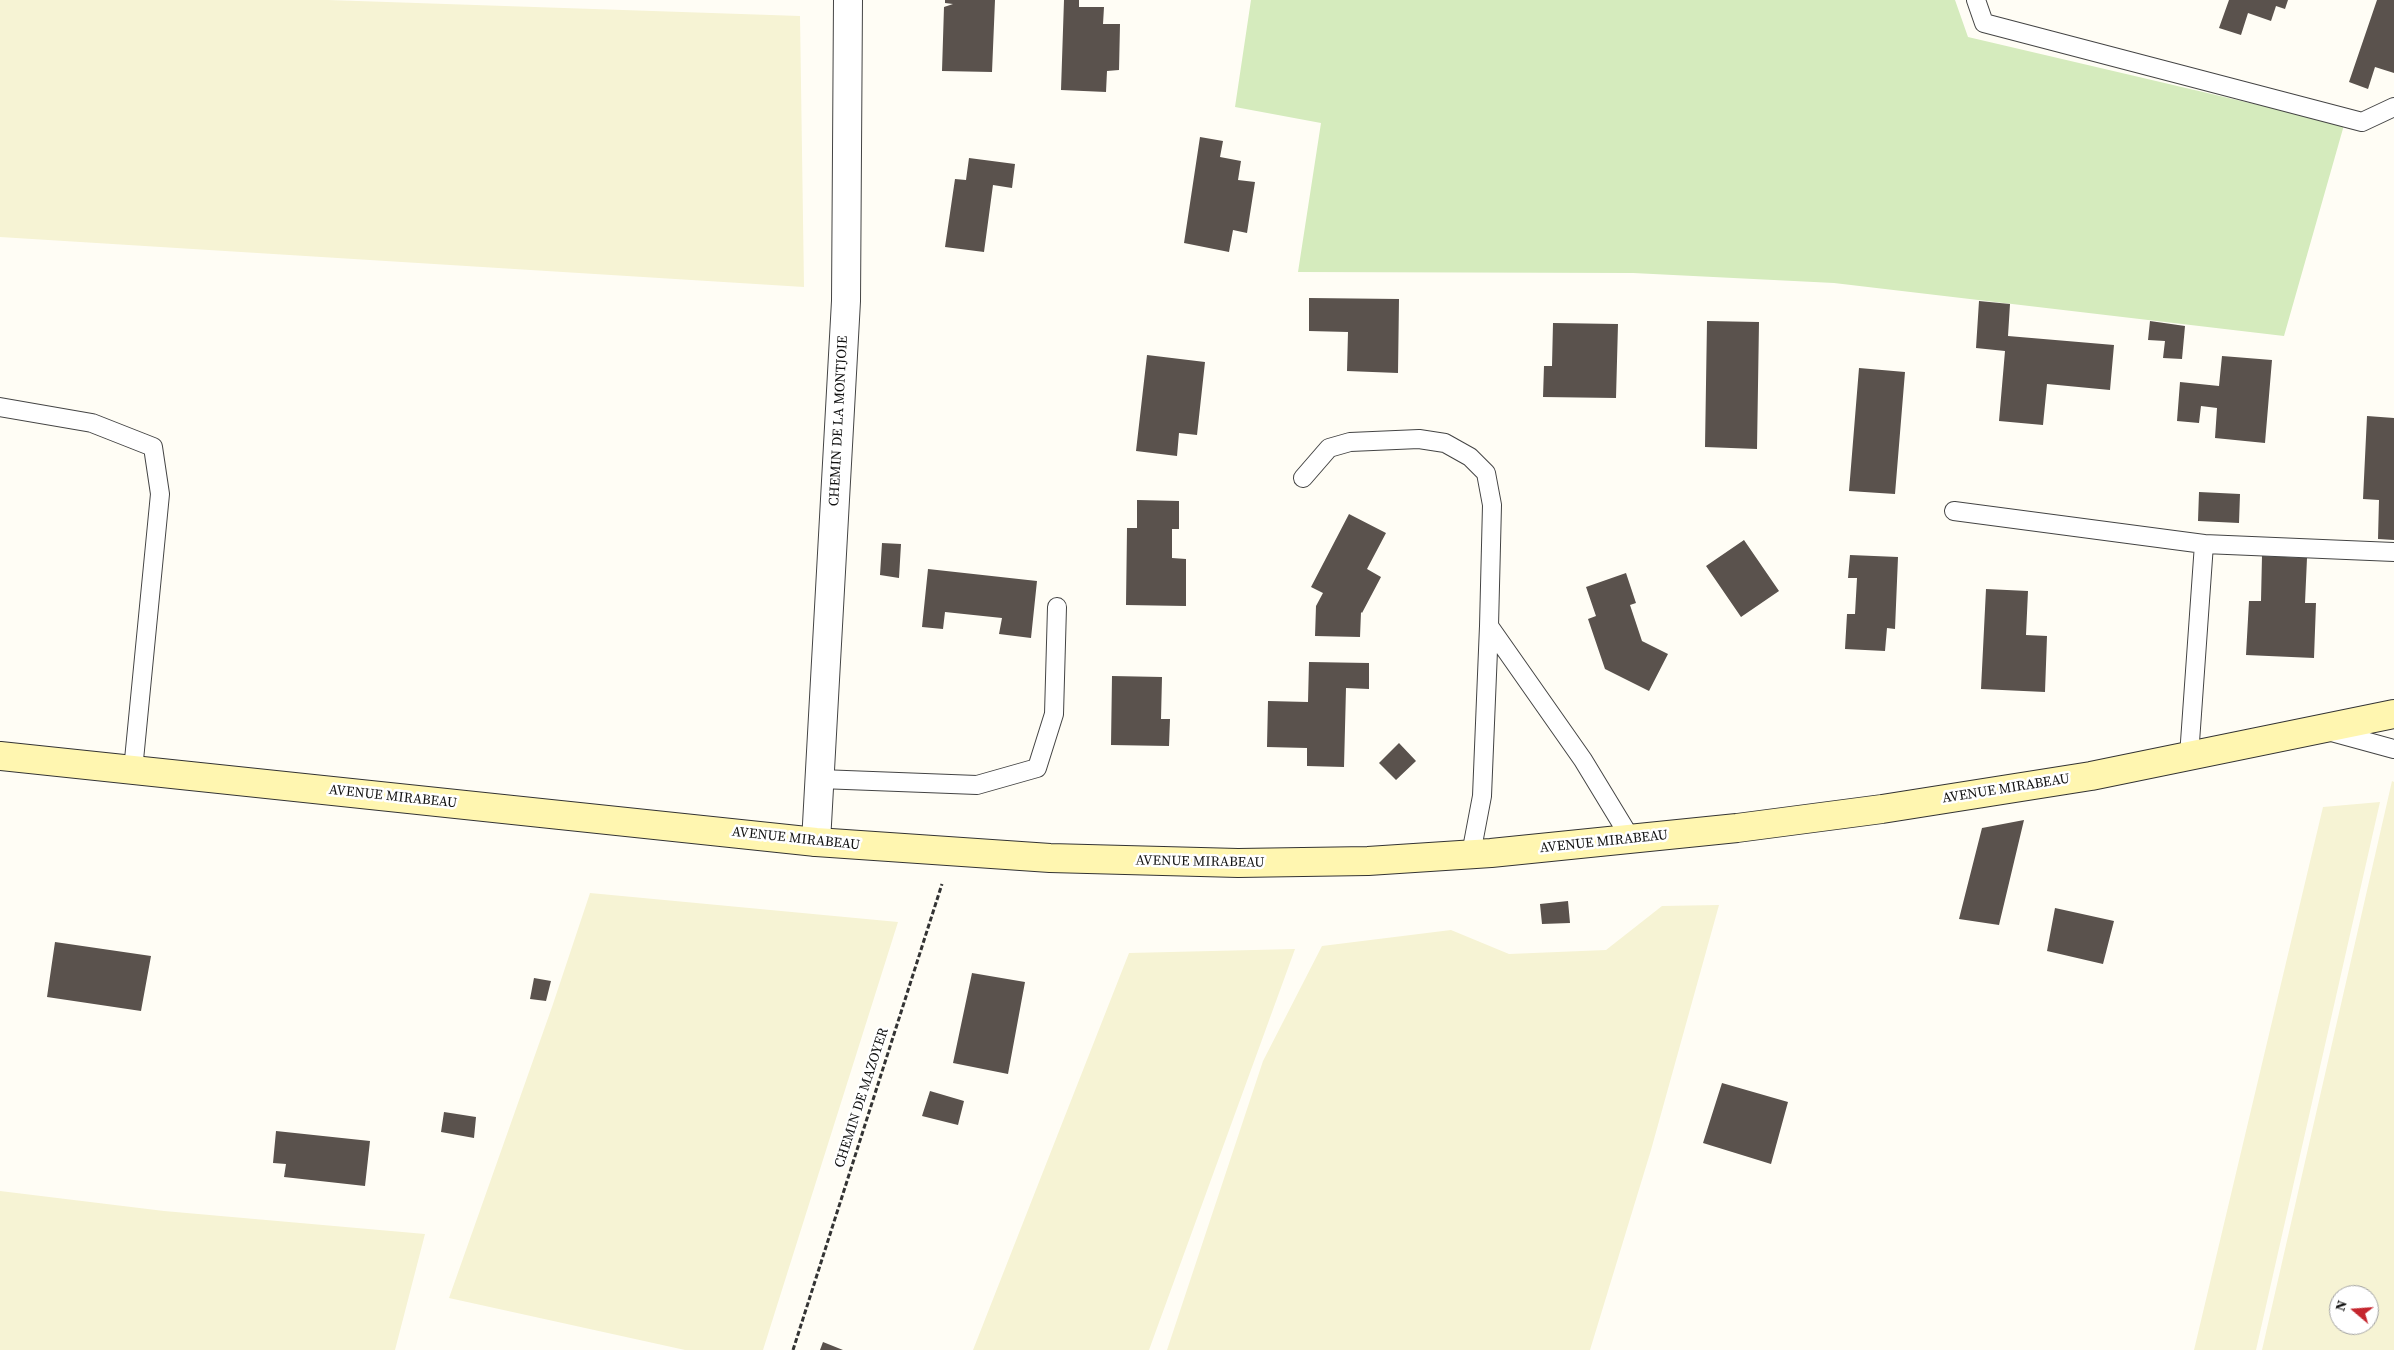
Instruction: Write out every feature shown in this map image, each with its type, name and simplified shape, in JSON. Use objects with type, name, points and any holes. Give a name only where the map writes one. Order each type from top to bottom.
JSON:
[{"type":"main road","name":"AVENUE MIRABEAU","points":[[0,756],[816,842],[954,852],[1153,862],[1238,864],[1368,860],[1471,854],[1737,828],[1882,809],[2091,776],[2394,714]]},
{"type":"street","name":"CHEMIN DE LA MONTJOIE","points":[[816,842],[846,301],[848,0]]},
{"type":"lane","points":[[1976,0],[1984,23],[2352,120],[2362,122],[2394,107]]},
{"type":"lane","points":[[0,407],[92,423],[154,447],[160,494],[133,770]]},
{"type":"lane","points":[[1302,478],[1329,448],[1350,442],[1419,439],[1445,443],[1470,457],[1486,473],[1492,505],[1489,626],[1482,796],[1471,854]]},
{"type":"lane","points":[[1954,511],[2204,544],[2394,552]]},
{"type":"lane","points":[[2190,756],[2204,544]]},
{"type":"lane","points":[[820,779],[977,786],[1038,768],[1054,714],[1057,607]]},
{"type":"lane","points":[[1489,626],[1583,760],[1631,839]]},
{"type":"lane","points":[[2321,729],[2394,749]]},
{"type":"path","name":"CHEMIN DE MAZOYER","points":[[793,1350],[954,852]]},
{"type":"shaded area","points":[[0,0],[328,0],[800,16],[804,287],[0,237]]},
{"type":"shaded area","points":[[2392,781],[2394,782],[2394,1350],[2262,1350]]},
{"type":"shaded area","points":[[2380,802],[2256,1350],[2194,1350],[2323,807]]},
{"type":"shaded area","points":[[590,893],[898,922],[763,1350],[685,1350],[449,1298],[552,1007]]},
{"type":"shaded area","points":[[1719,905],[1651,1150],[1590,1350],[1167,1350],[1263,1061],[1322,946],[1451,930],[1509,954],[1606,950],[1662,906]]},
{"type":"shaded area","points":[[1295,949],[1149,1350],[973,1350],[1129,953]]},
{"type":"shaded area","points":[[0,1191],[164,1211],[425,1234],[395,1350],[0,1350]]},
{"type":"green space","points":[[1251,0],[1955,0],[1968,37],[2344,125],[2284,336],[1834,283],[1633,273],[1298,272],[1321,123],[1235,107]]},
{"type":"building","points":[[945,0],[995,0],[992,72],[942,71],[944,7],[953,4],[945,3]]},
{"type":"building","points":[[1064,0],[1079,0],[1079,7],[1104,7],[1103,24],[1120,24],[1119,70],[1107,71],[1106,92],[1061,90]]},
{"type":"building","points":[[2229,0],[2288,0],[2285,9],[2276,6],[2271,21],[2248,13],[2241,35],[2219,28]]},
{"type":"building","points":[[2377,0],[2394,0],[2394,73],[2375,67],[2368,89],[2349,82]]},
{"type":"building","points":[[1200,137],[1223,141],[1220,157],[1241,161],[1238,180],[1255,182],[1247,233],[1233,230],[1229,252],[1184,243]]},
{"type":"building","points":[[969,158],[1015,164],[1012,188],[993,185],[984,252],[945,247],[955,179],[966,180]]},
{"type":"building","points":[[1309,298],[1399,299],[1398,373],[1347,371],[1348,332],[1309,331]]},
{"type":"building","points":[[1979,301],[2010,304],[2008,336],[2114,345],[2110,390],[2047,384],[2043,425],[1999,421],[2005,351],[1976,348]]},
{"type":"building","points":[[1707,321],[1759,322],[1757,449],[1705,447]]},
{"type":"building","points":[[2150,321],[2185,326],[2182,359],[2163,358],[2165,341],[2148,340]]},
{"type":"building","points":[[1553,323],[1618,324],[1616,398],[1543,397],[1544,366],[1552,366]]},
{"type":"building","points":[[1147,355],[1205,362],[1197,435],[1179,433],[1177,456],[1136,451]]},
{"type":"building","points":[[2222,356],[2272,360],[2265,443],[2215,438],[2217,408],[2201,406],[2199,423],[2177,421],[2180,382],[2219,386]]},
{"type":"building","points":[[1859,368],[1905,372],[1895,494],[1849,491]]},
{"type":"building","points":[[2367,416],[2394,418],[2394,540],[2378,539],[2379,500],[2363,499]]},
{"type":"building","points":[[2199,492],[2240,494],[2239,523],[2198,521]]},
{"type":"building","points":[[1137,500],[1179,501],[1179,529],[1172,529],[1172,558],[1186,559],[1186,606],[1126,605],[1127,528],[1137,528]]},
{"type":"building","points":[[1349,514],[1386,533],[1367,569],[1381,577],[1361,612],[1360,637],[1315,636],[1316,606],[1323,593],[1311,587]]},
{"type":"building","points":[[1744,540],[1779,591],[1741,617],[1706,566]]},
{"type":"building","points":[[882,543],[901,544],[899,578],[880,575]]},
{"type":"building","points":[[1850,555],[1898,557],[1895,629],[1887,628],[1885,651],[1845,649],[1847,614],[1855,614],[1857,578],[1848,578]]},
{"type":"building","points":[[2262,556],[2307,558],[2305,603],[2316,603],[2314,658],[2246,655],[2249,601],[2261,601]]},
{"type":"building","points":[[928,569],[1037,581],[1031,638],[999,634],[1002,618],[945,612],[943,629],[922,627]]},
{"type":"building","points":[[1626,573],[1636,603],[1630,605],[1642,641],[1668,654],[1649,691],[1605,669],[1588,619],[1596,616],[1586,587]]},
{"type":"building","points":[[1986,589],[2028,591],[2026,635],[2047,636],[2045,692],[1981,689]]},
{"type":"building","points":[[1309,662],[1369,663],[1369,689],[1346,688],[1344,767],[1307,766],[1307,748],[1267,747],[1268,701],[1308,702]]},
{"type":"building","points":[[1112,676],[1162,677],[1161,719],[1170,719],[1169,746],[1111,745]]},
{"type":"building","points":[[1399,743],[1416,761],[1396,780],[1379,763]]},
{"type":"building","points":[[2024,820],[1999,925],[1959,919],[1982,828]]},
{"type":"building","points":[[1568,901],[1570,923],[1542,924],[1540,904]]},
{"type":"building","points":[[2055,908],[2114,921],[2103,964],[2047,951]]},
{"type":"building","points":[[55,942],[151,956],[141,1011],[47,997]]},
{"type":"building","points":[[972,973],[1025,982],[1008,1074],[953,1063]]},
{"type":"building","points":[[534,978],[551,981],[546,1001],[530,999]]},
{"type":"building","points":[[1722,1083],[1788,1102],[1771,1164],[1703,1143]]},
{"type":"building","points":[[930,1091],[964,1101],[958,1125],[922,1116]]},
{"type":"building","points":[[444,1112],[476,1117],[474,1138],[441,1132]]},
{"type":"building","points":[[276,1131],[370,1141],[365,1186],[284,1177],[286,1164],[273,1163]]},
{"type":"building","points":[[823,1342],[843,1350],[820,1350]]}]
